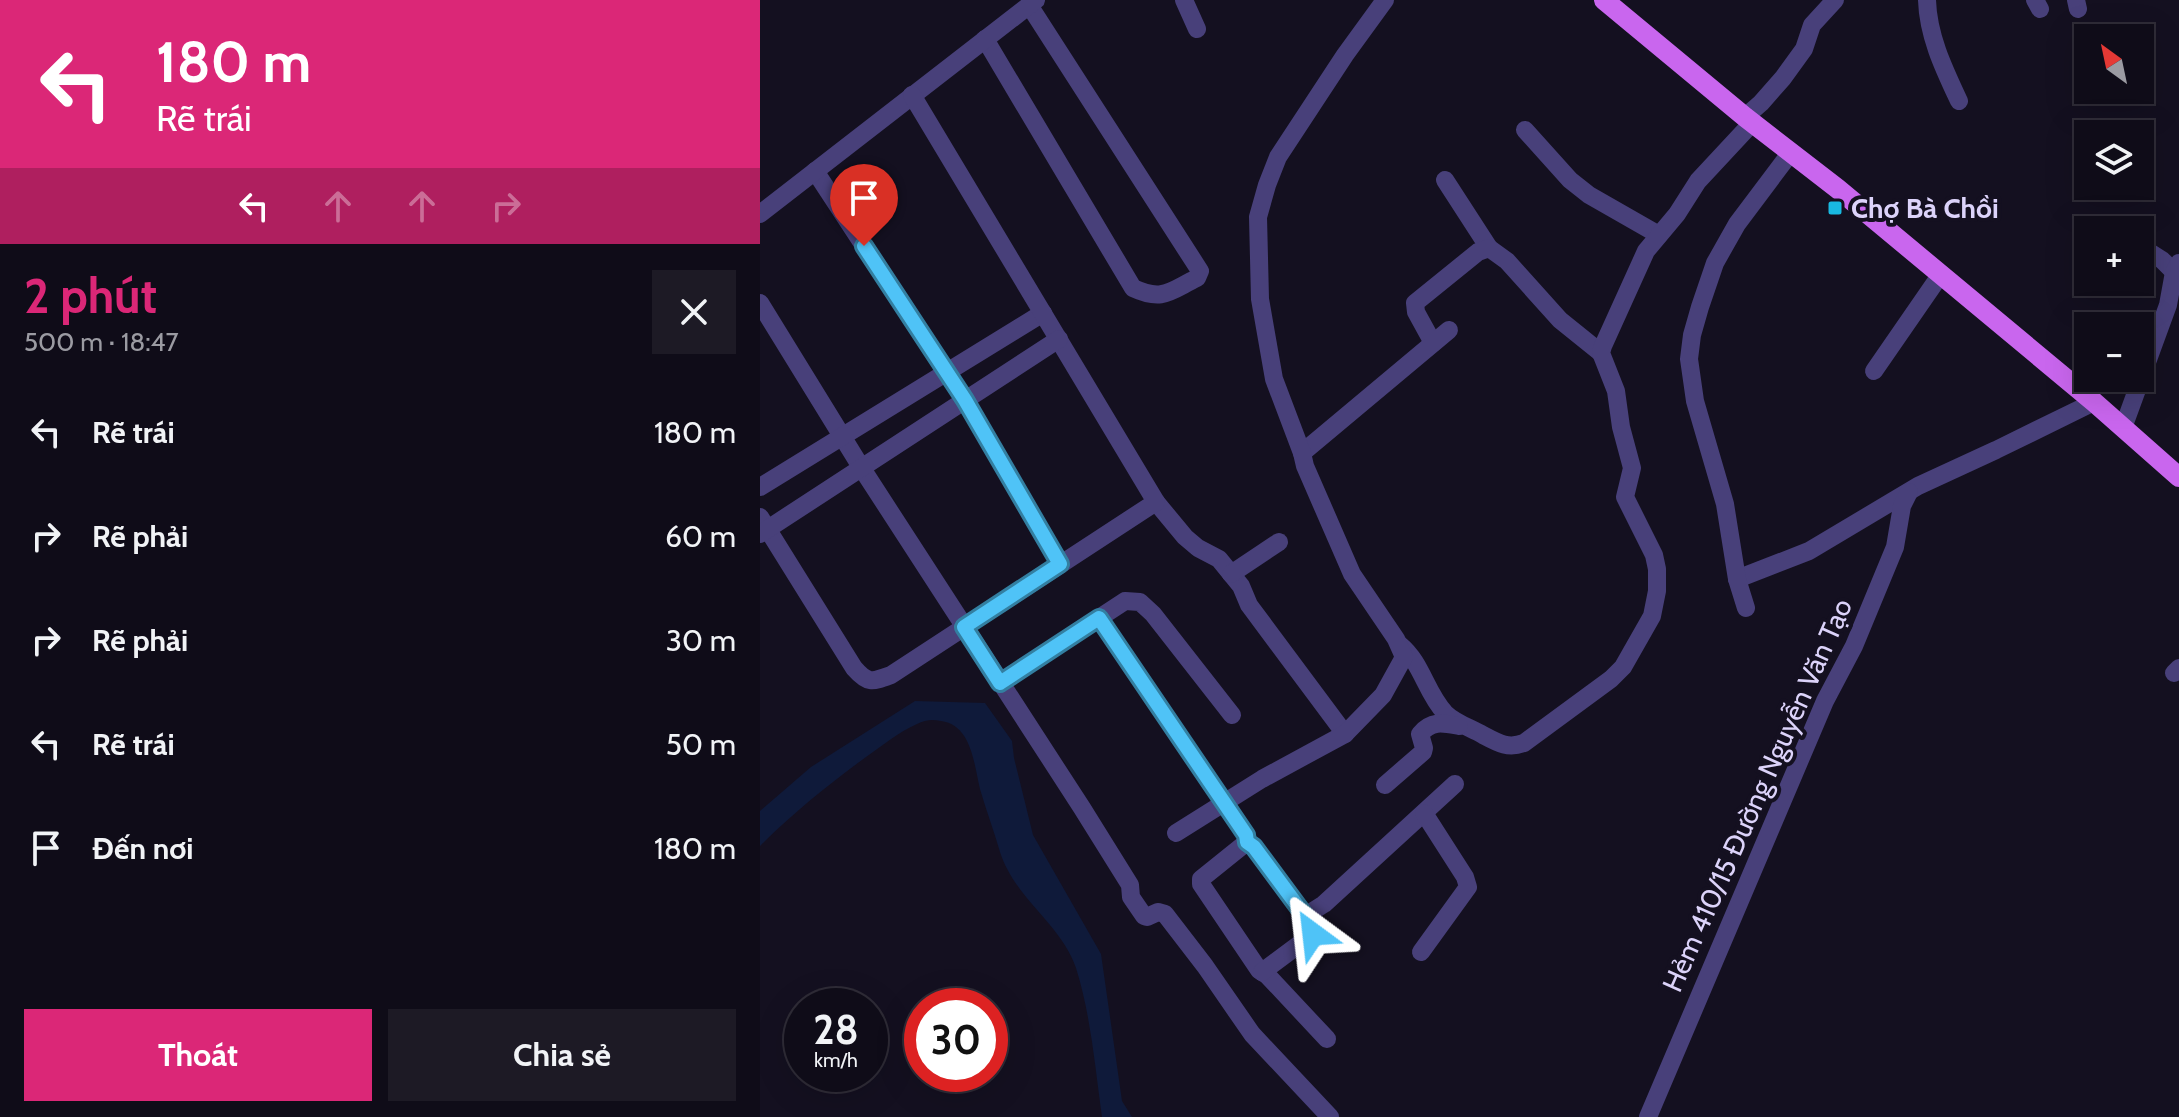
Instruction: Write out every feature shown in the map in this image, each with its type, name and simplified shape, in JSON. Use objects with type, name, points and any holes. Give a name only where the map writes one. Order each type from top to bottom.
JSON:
[{"type":"main road","points":[[1604,0],[1941,274],[2179,477]]},
{"type":"street","points":[[1184,0],[1197,29]]},
{"type":"street","points":[[1176,833],[1262,779],[1345,734],[1383,695],[1404,657],[1352,574],[1305,466],[1274,379],[1260,299],[1258,217],[1278,157],[1385,0]]},
{"type":"street","points":[[1601,353],[1646,251],[1677,214],[1698,181],[1783,78],[1804,49],[1812,25],[1835,0]]},
{"type":"street","points":[[1927,0],[1931,31],[1959,101]]},
{"type":"street","points":[[760,214],[912,95],[985,39],[1032,3],[1200,271],[1197,278],[1160,296],[1147,295],[1133,288],[985,39]]},
{"type":"street","points":[[912,95],[1156,502],[1185,537],[1219,559],[1241,586],[1249,605],[1345,734]]},
{"type":"street","points":[[1525,130],[1549,159],[1589,195],[1659,235]]},
{"type":"street","points":[[1746,608],[1737,579],[1725,504],[1695,401],[1689,359],[1692,335],[1707,282],[1737,224],[1791,152]]},
{"type":"street","points":[[815,171],[965,400],[1060,564]]},
{"type":"street","points":[[1399,645],[1408,652],[1447,715],[1510,747],[1524,743],[1623,667],[1652,616],[1657,591],[1654,555],[1625,497],[1632,468],[1621,427],[1616,391],[1601,353],[1560,320],[1507,261],[1489,248],[1445,180]]},
{"type":"street","points":[[1433,343],[1416,312],[1415,303],[1478,252],[1489,248]]},
{"type":"street","points":[[2123,428],[2168,305],[2177,267],[2154,255]]},
{"type":"street","points":[[1874,371],[1941,274]]},
{"type":"street","points":[[760,303],[861,467],[1105,845],[1130,885],[1131,897],[1144,916],[1158,912],[1165,914],[1252,1034],[1330,1117]]},
{"type":"street","points":[[760,487],[1043,313]]},
{"type":"street","points":[[1302,453],[1449,330]]},
{"type":"street","points":[[1059,339],[762,527],[854,668],[864,679],[873,681],[891,675],[1156,502]]},
{"type":"street","points":[[1737,579],[1809,551],[1918,486],[2094,402]]},
{"type":"street","name":"Hẻm 410/15 Đường Nguyễn Văn Tạo","points":[[1648,1117],[1825,701],[1854,646],[1895,547],[1902,506],[1909,492]]},
{"type":"street","points":[[1231,574],[1279,542]]},
{"type":"street","points":[[1000,683],[1125,601],[1140,602],[1153,614],[1232,715]]},
{"type":"street","points":[[1099,618],[1246,835],[1247,842],[1254,847],[1311,927],[1313,934],[1262,972]]},
{"type":"street","points":[[1385,785],[1423,752],[1420,734],[1424,729],[1440,722],[1466,727]]},
{"type":"street","points":[[1305,916],[1324,904],[1455,784]]},
{"type":"street","points":[[1421,952],[1468,887],[1465,877],[1424,813]]},
{"type":"street","points":[[1247,842],[1201,879],[1201,884],[1259,970],[1327,1039]]},
{"type":"water","points":[[915,701],[985,703],[1012,741],[1033,835],[1101,954],[1122,1101],[1132,1117],[1102,1117],[1089,1023],[1076,968],[1060,938],[1007,869],[982,797],[970,748],[959,730],[951,724],[938,720],[926,721],[897,735],[825,788],[760,846],[760,811],[811,767]]},
{"type":"place","name":"Chợ Bà Chồi","points":[[1835,208]]},
{"type":"route","points":[[864,246],[965,400],[1060,564],[964,627],[1000,683],[1099,618],[1246,835],[1247,842],[1254,847],[1305,916],[1313,934]]}]
